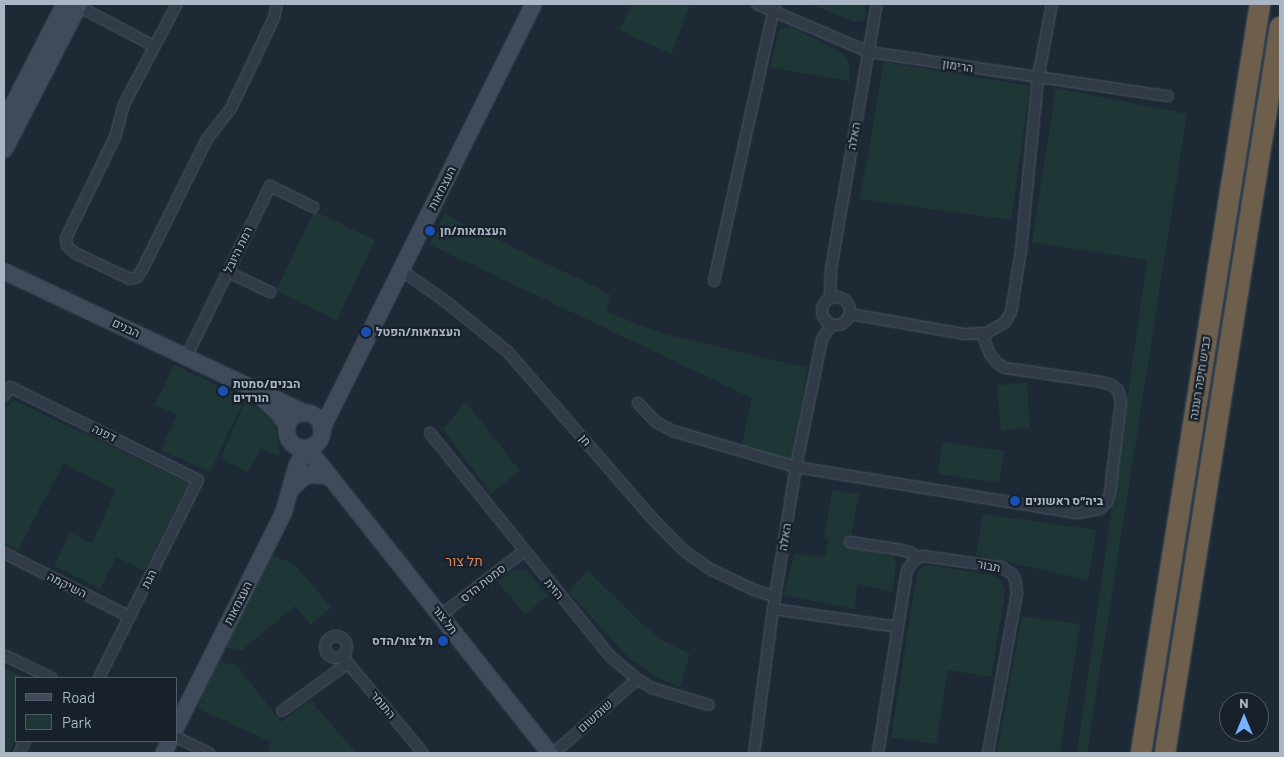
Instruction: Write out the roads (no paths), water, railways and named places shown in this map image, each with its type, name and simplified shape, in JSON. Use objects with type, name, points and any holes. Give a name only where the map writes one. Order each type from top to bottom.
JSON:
[{"type":"highway","name":"כביש חיפה רעננה","points":[[1141,753],[1260,4]]},
{"type":"highway","name":"כביש חיפה רעננה","points":[[1165,753],[1280,27]]},
{"type":"street","points":[[74,4],[154,46]]},
{"type":"street","points":[[4,121],[74,4]]},
{"type":"street","points":[[4,149],[74,4]]},
{"type":"street","points":[[177,4],[124,104],[115,137],[66,238],[67,246],[75,253],[130,279],[137,277],[143,268],[206,140],[231,108],[274,18],[277,4]]},
{"type":"street","name":"העצמאות","points":[[178,722],[283,512],[291,484],[313,441],[338,399],[533,4]]},
{"type":"street","name":"הרימון","points":[[757,4],[773,8],[869,52],[1168,96]]},
{"type":"street","name":"האלה","points":[[830,298],[831,269],[877,4]]},
{"type":"street","points":[[850,314],[965,334],[982,334],[995,330],[1005,322],[1011,312],[1021,251],[1038,78],[1052,4]]},
{"type":"street","points":[[714,281],[761,75],[773,8]]},
{"type":"street","name":"רמת היובל","points":[[186,357],[270,186],[313,207]]},
{"type":"street","name":"הבנים","points":[[4,270],[248,387],[310,414]]},
{"type":"street","name":"חן","points":[[401,270],[445,300],[508,352],[652,518],[683,550],[712,570],[752,589],[775,597]]},
{"type":"street","points":[[228,272],[270,292]]},
{"type":"street","points":[[830,298],[844,299],[849,305],[850,314],[842,324],[831,325],[824,320],[821,312],[824,303],[830,298]]},
{"type":"street","name":"האלה","points":[[754,753],[773,608],[796,467],[822,339],[831,325]]},
{"type":"street","points":[[638,403],[656,422],[673,431],[796,467],[1078,513],[1100,509],[1108,502],[1110,492],[1121,401],[1118,390],[1111,384],[1102,382],[1005,368],[997,363],[990,354],[982,334]]},
{"type":"street","name":"הבנים","points":[[248,387],[272,407],[287,426]]},
{"type":"street","name":"דפנה","points":[[7,392],[198,480]]},
{"type":"street","name":"העצמאות","points":[[291,484],[290,441],[287,426],[294,416],[327,409],[338,399]]},
{"type":"street","name":"תל צור","points":[[310,414],[313,441],[334,482],[550,753]]},
{"type":"street","name":"הזית","points":[[430,433],[600,645],[637,679],[672,695],[708,705]]},
{"type":"street","points":[[290,441],[298,447],[313,441]]},
{"type":"street","points":[[291,484],[303,476],[311,474],[334,482]]},
{"type":"street","name":"הגת","points":[[100,677],[198,480]]},
{"type":"street","points":[[850,542],[902,550],[912,553],[916,558],[907,570],[878,753]]},
{"type":"street","name":"סמטת הדס","points":[[441,615],[524,551]]},
{"type":"street","name":"השיקמה","points":[[4,553],[130,617]]},
{"type":"street","name":"תבור","points":[[916,558],[923,556],[1000,568],[1012,574],[1015,579],[1017,593],[988,753]]},
{"type":"street","points":[[773,608],[898,627]]},
{"type":"street","points":[[4,654],[50,677]]},
{"type":"street","name":"התומר","points":[[282,711],[345,659],[423,753]]},
{"type":"street","name":"שומשום","points":[[554,753],[637,679]]},
{"type":"street","points":[[178,738],[209,753]]},
{"type":"place","name":"העצמאות/חן","points":[[430,231]]},
{"type":"place","name":"העצמאות/הפטל","points":[[366,332]]},
{"type":"place","name":"הבנים/סמטת הורדים","points":[[223,391]]},
{"type":"place","name":"ביה״ס ראשונים","points":[[1015,501]]},
{"type":"place","name":"תל צור/הדס","points":[[443,641]]},
{"type":"district","name":"תל צור","points":[[464,561]]}]
